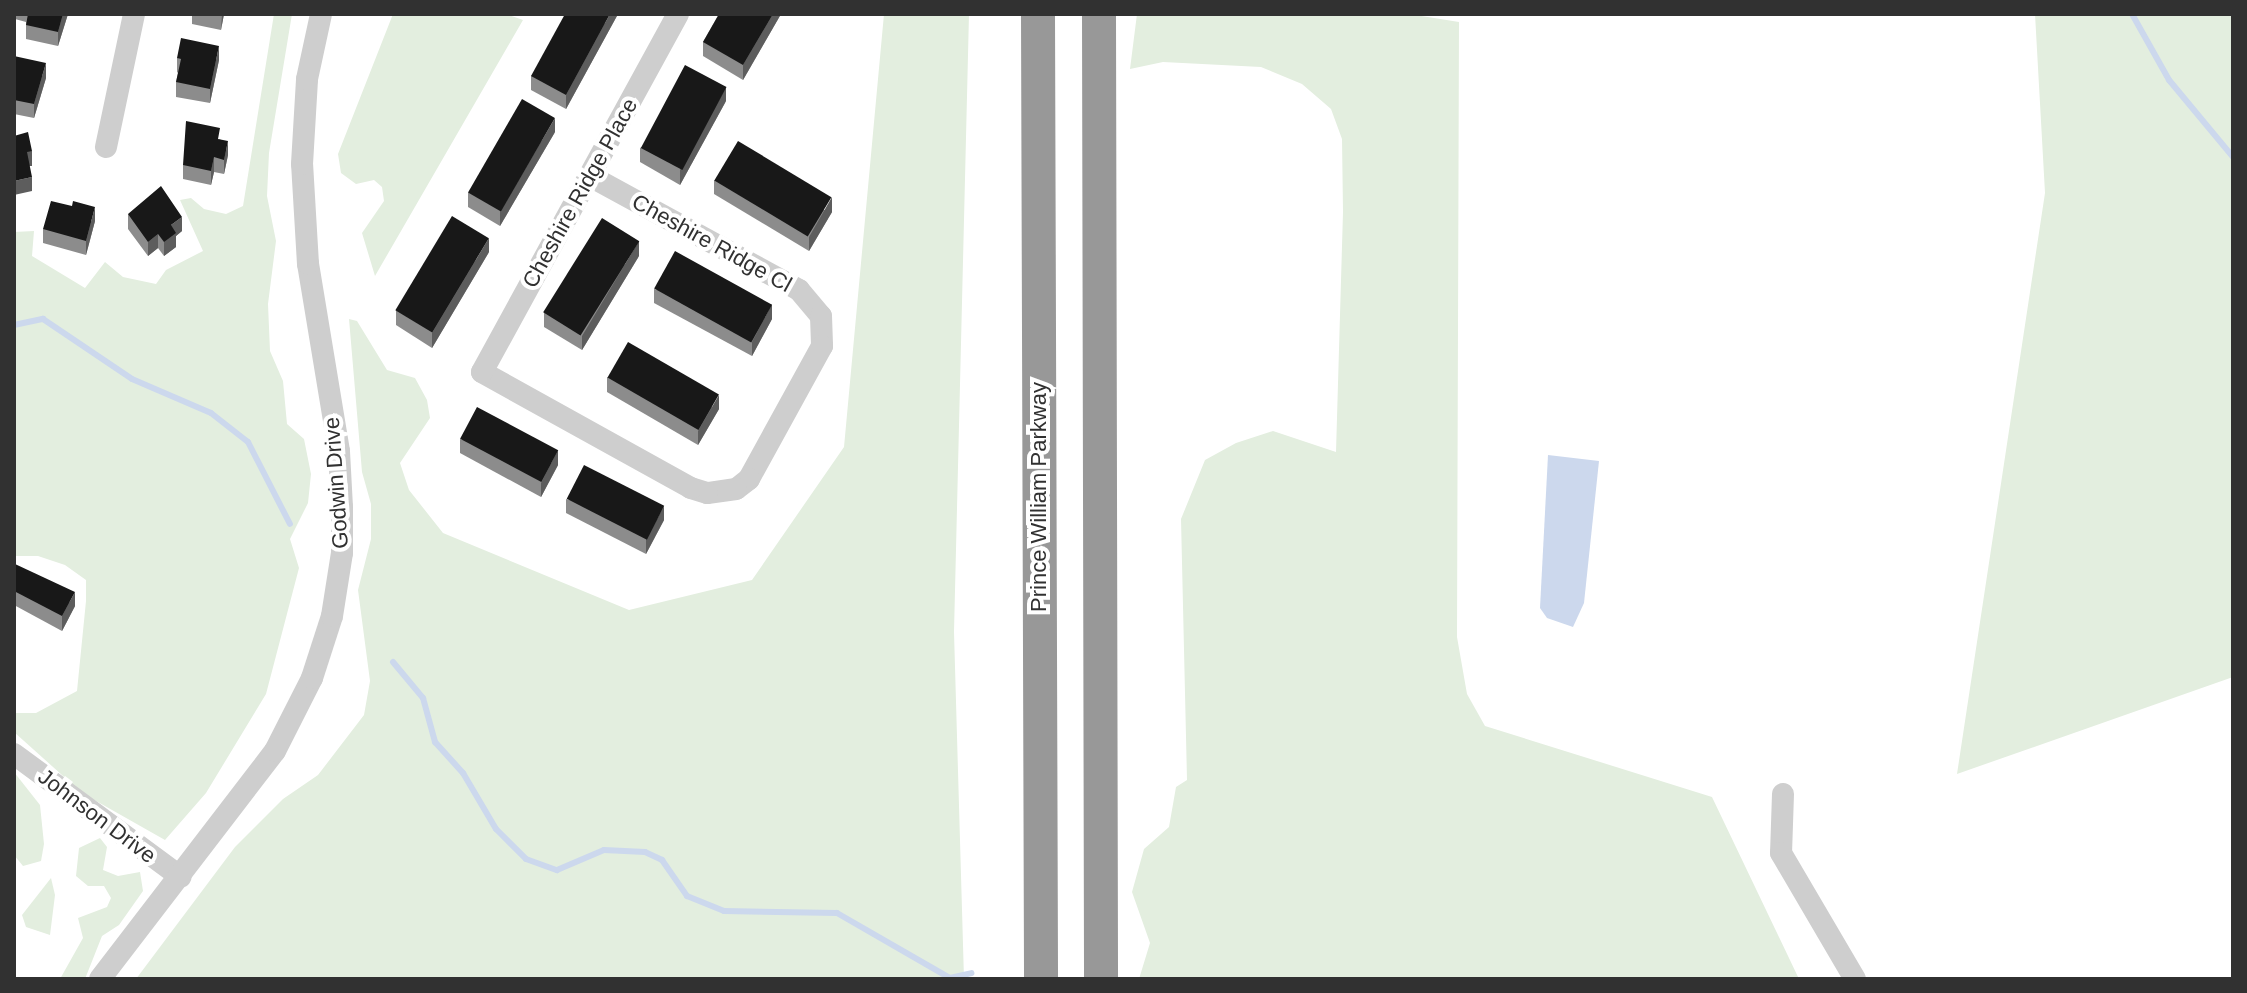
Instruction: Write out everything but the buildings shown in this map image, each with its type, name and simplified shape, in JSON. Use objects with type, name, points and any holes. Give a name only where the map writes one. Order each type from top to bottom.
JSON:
[{"type":"highway","name":"Prince William Parkway","points":[[1038,14],[1041,979]]},
{"type":"highway","points":[[1099,14],[1101,979]]},
{"type":"street","points":[[106,147],[134,14]]},
{"type":"street","name":"Godwin Drive","points":[[100,979],[254,781],[293,719],[322,652],[336,598],[342,553],[339,451],[308,264],[302,164],[307,79],[321,14]]},
{"type":"street","name":"Cheshire Ridge Place","points":[[482,372],[678,14]]},
{"type":"street","name":"Cheshire Ridge Cl","points":[[482,372],[691,488],[723,493],[749,479],[822,346],[821,316],[799,290],[590,176]]},
{"type":"street","name":"Johnson Drive","points":[[14,754],[181,877]]},
{"type":"street","points":[[1783,794],[1781,853],[1855,979]]},
{"type":"green space","points":[[274,14],[292,14],[269,153],[267,196],[276,241],[268,304],[270,351],[283,381],[287,424],[304,439],[311,474],[308,503],[290,539],[299,568],[266,694],[206,793],[165,840],[82,793],[14,732],[14,713],[36,713],[77,691],[86,580],[65,565],[38,556],[14,556],[14,232],[34,231],[32,256],[85,288],[105,262],[123,277],[156,284],[166,270],[203,251],[180,200],[191,198],[204,209],[226,214],[243,206]]},
{"type":"green space","points":[[393,14],[506,14],[523,20],[375,276],[362,233],[384,201],[382,187],[374,180],[356,184],[341,173],[338,154]]},
{"type":"green space","points":[[884,14],[969,14],[954,632],[964,979],[136,979],[235,847],[283,799],[318,775],[364,715],[370,681],[358,590],[371,539],[371,504],[362,472],[349,319],[357,321],[387,370],[415,378],[427,400],[430,418],[400,463],[409,490],[443,533],[629,610],[752,580],[844,447]]},
{"type":"green space","points":[[1137,14],[1409,14],[1459,22],[1457,637],[1467,694],[1485,726],[1712,797],[1799,979],[1139,979],[1150,943],[1132,892],[1144,849],[1169,827],[1176,787],[1187,780],[1181,519],[1205,460],[1236,443],[1273,431],[1336,452],[1343,212],[1342,139],[1331,109],[1302,84],[1261,67],[1163,62],[1130,69]]},
{"type":"green space","points":[[2035,14],[2233,14],[2233,677],[1957,774],[2045,193]]},
{"type":"green space","points":[[14,772],[40,805],[44,844],[41,861],[23,866],[14,855]]},
{"type":"green space","points":[[100,838],[107,847],[103,870],[118,876],[140,872],[143,891],[119,925],[102,936],[85,979],[60,979],[83,938],[78,918],[107,907],[111,898],[104,886],[88,886],[76,876],[79,848]]},
{"type":"green space","points":[[51,878],[55,895],[50,935],[26,927],[22,915]]},
{"type":"water","points":[[1548,455],[1599,461],[1584,603],[1573,627],[1547,618],[1540,608]]},
{"type":"waterway","points":[[2132,14],[2169,80],[2233,157]]},
{"type":"waterway","points":[[14,325],[43,319],[132,379],[211,413],[248,442],[290,524]]},
{"type":"waterway","points":[[393,662],[423,698],[435,742],[463,773],[496,829],[526,859],[557,870],[604,850],[645,852],[662,860],[687,896],[724,911],[837,913],[950,978],[971,973]]}]
